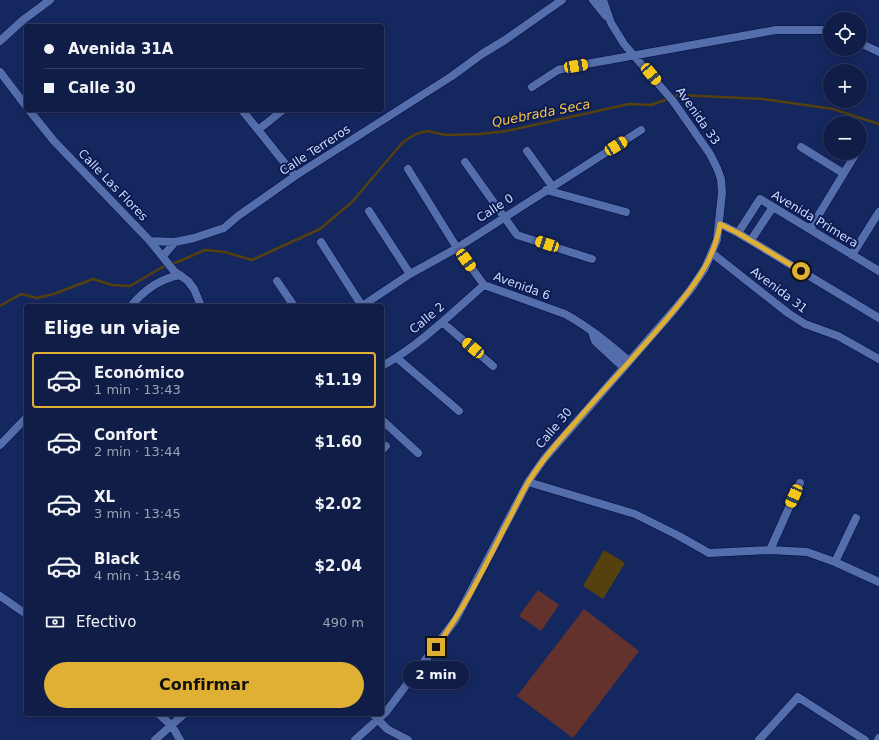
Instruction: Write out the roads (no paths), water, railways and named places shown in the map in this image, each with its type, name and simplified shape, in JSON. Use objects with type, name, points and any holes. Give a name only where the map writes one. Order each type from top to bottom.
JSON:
[{"type":"street","points":[[0,41],[23,20],[50,0]]},
{"type":"street","name":"Calle Terreros","points":[[150,241],[175,242],[194,238],[224,228],[238,216],[295,176],[445,80],[562,0]]},
{"type":"street","points":[[593,0],[611,23]]},
{"type":"street","name":"Avenida 33","points":[[603,0],[611,23],[624,44],[667,93],[710,154],[718,168]]},
{"type":"street","points":[[532,87],[558,70],[634,55],[776,30],[823,30]]},
{"type":"street","points":[[867,46],[879,52]]},
{"type":"street","points":[[0,72],[24,103]]},
{"type":"street","name":"Calle Las Flores","points":[[31,112],[54,141],[150,241],[177,273],[188,281],[194,289],[200,304]]},
{"type":"street","points":[[244,112],[295,176]]},
{"type":"street","points":[[258,130],[280,112]]},
{"type":"street","name":"Calle 0","points":[[365,304],[410,274],[457,248],[641,130]]},
{"type":"street","points":[[801,147],[843,173]]},
{"type":"street","points":[[527,151],[549,188],[626,212]]},
{"type":"street","points":[[810,229],[852,160]]},
{"type":"street","points":[[465,162],[517,234],[592,259]]},
{"type":"street","name":"Calle 30","points":[[384,713],[456,619],[528,482],[544,459],[674,310],[705,268],[717,240],[720,224],[722,193],[718,168]]},
{"type":"street","name":"Avenida 6","points":[[408,169],[457,248],[484,285],[565,314],[599,335],[629,361]]},
{"type":"street","name":"Avenida Primera","points":[[738,233],[760,199],[879,271]]},
{"type":"street","points":[[751,240],[773,207]]},
{"type":"street","points":[[369,211],[410,274]]},
{"type":"street","points":[[852,255],[879,212]]},
{"type":"street","points":[[720,224],[751,240],[879,318]]},
{"type":"street","points":[[165,258],[175,242]]},
{"type":"street","points":[[322,242],[361,304]]},
{"type":"street","name":"Avenida 31","points":[[712,253],[805,324],[838,336],[879,359]]},
{"type":"street","points":[[132,304],[139,295],[154,284],[177,273]]},
{"type":"street","points":[[277,281],[293,304]]},
{"type":"street","name":"Calle 2","points":[[384,365],[397,358],[442,322],[484,285]]},
{"type":"street","points":[[442,322],[493,366]]},
{"type":"street","name":"Avenida 6","points":[[592,332],[595,341],[623,367]]},
{"type":"street","points":[[397,358],[459,411]]},
{"type":"street","points":[[0,446],[24,420]]},
{"type":"street","points":[[384,422],[418,453]]},
{"type":"street","points":[[528,482],[634,514],[679,536],[709,553],[770,550],[808,552],[835,562],[879,582]]},
{"type":"street","points":[[770,550],[800,483]]},
{"type":"street","points":[[835,562],[856,518]]},
{"type":"street","points":[[0,596],[24,613]]},
{"type":"street","points":[[759,740],[798,697],[865,740]]},
{"type":"street","points":[[161,716],[172,726],[180,740]]},
{"type":"street","points":[[155,740],[182,716]]},
{"type":"street","points":[[375,717],[387,729],[408,740]]},
{"type":"street","name":"Calle 30","points":[[355,740],[375,717]]},
{"type":"waterway","name":"Quebrada Seca","points":[[171,264],[205,250],[225,252],[252,260],[320,229],[352,202],[403,142],[416,134],[427,131],[446,135],[480,134],[507,131],[629,104],[651,105],[679,95],[763,99],[833,109],[879,124]]},
{"type":"waterway","name":"Quebrada Seca","points":[[0,306],[21,294],[37,298],[54,294],[93,279],[112,285],[130,286],[166,265]]}]
